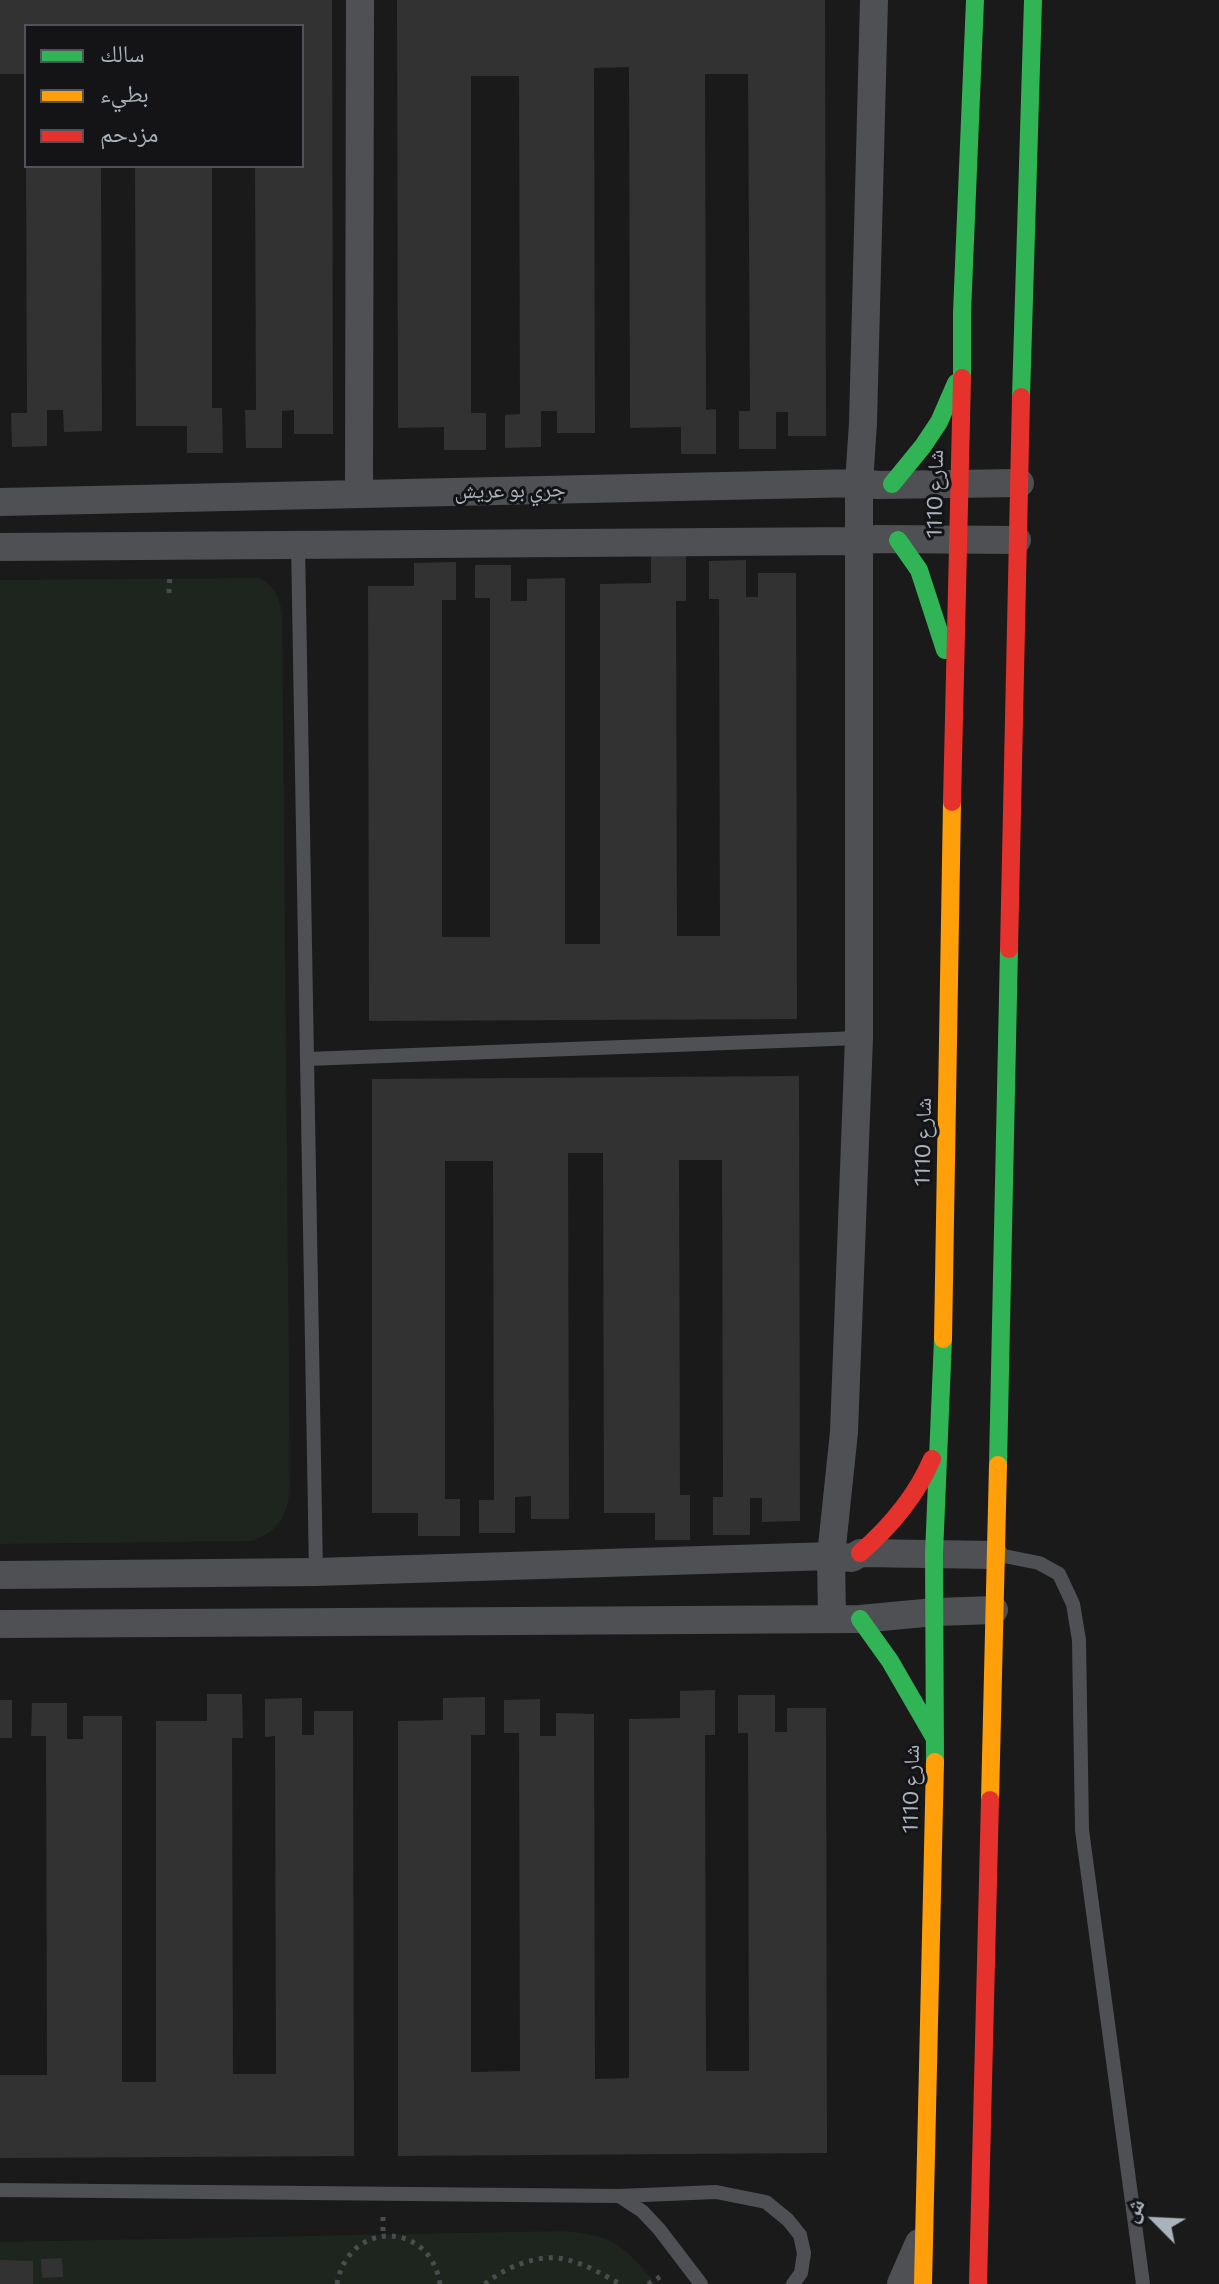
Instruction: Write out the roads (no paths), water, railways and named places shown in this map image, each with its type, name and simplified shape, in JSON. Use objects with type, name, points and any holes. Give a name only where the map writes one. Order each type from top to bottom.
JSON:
[{"type":"street","points":[[359,493],[360,0]]},
{"type":"street","points":[[874,0],[858,541],[859,1038],[844,1432],[831,1556],[846,1618],[890,1661],[936,1740]]},
{"type":"street","name":"شارع 1110","points":[[923,2284],[936,1740],[934,1554],[942,1389],[958,484],[975,0]]},
{"type":"street","points":[[978,2284],[1017,540],[1033,0]]},
{"type":"street","points":[[892,484],[939,422],[962,369]]},
{"type":"street","name":"جري بو عريش","points":[[0,502],[859,483],[1020,483]]},
{"type":"street","points":[[898,540],[919,570],[941,632],[955,689]]},
{"type":"street","points":[[0,547],[1017,540]]},
{"type":"street","points":[[0,1575],[316,1572],[831,1556],[852,1558],[886,1531],[908,1505],[925,1475],[937,1444]]},
{"type":"street","points":[[860,1553],[994,1555]]},
{"type":"street","points":[[0,1624],[846,1618],[994,1610]]},
{"type":"street","points":[[901,2284],[925,2228]]},
{"type":"lane","points":[[298,544],[316,1572]]},
{"type":"lane","points":[[307,1059],[859,1038]]},
{"type":"lane","points":[[994,1555],[1039,1563],[1059,1574],[1073,1604],[1079,1640],[1082,1830],[1143,2284]]},
{"type":"lane","points":[[0,2190],[619,2196],[716,2192],[766,2202],[788,2220],[800,2235],[804,2253],[801,2273],[793,2284]]},
{"type":"lane","points":[[619,2196],[642,2211],[659,2229],[701,2284]]}]
